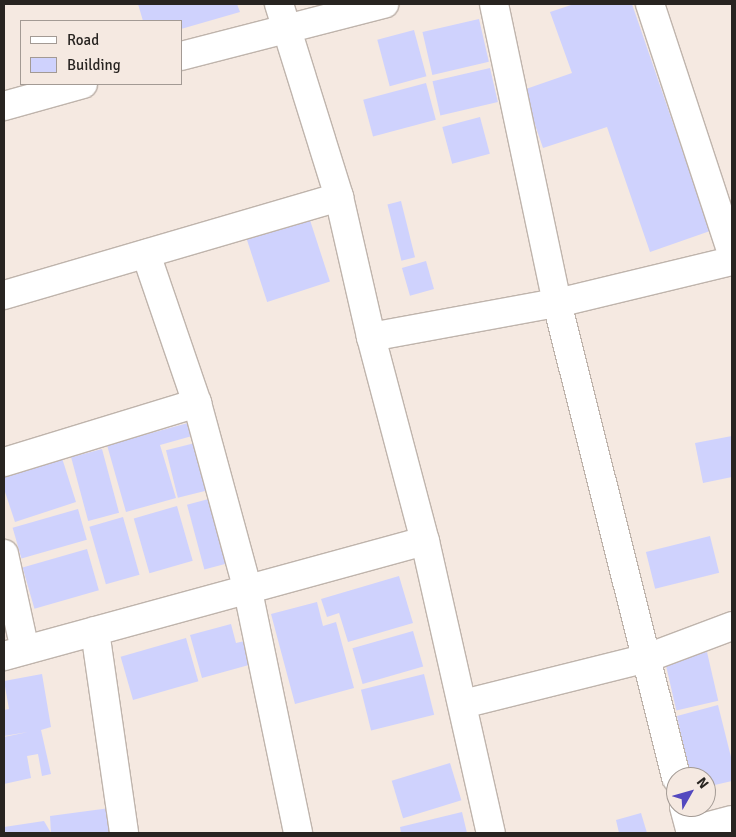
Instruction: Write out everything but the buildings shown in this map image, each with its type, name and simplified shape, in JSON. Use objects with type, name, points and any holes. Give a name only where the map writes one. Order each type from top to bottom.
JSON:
[{"type":"street","points":[[182,56],[282,16],[384,4]]},
{"type":"street","points":[[494,4],[556,304],[673,767]]},
{"type":"street","points":[[650,4],[732,253]]},
{"type":"street","points":[[282,16],[339,197],[371,337],[425,541],[491,833]]},
{"type":"street","points":[[4,106],[79,85]]},
{"type":"street","points":[[4,295],[339,197]]},
{"type":"street","points":[[146,254],[197,403],[248,591],[298,833]]},
{"type":"street","points":[[371,337],[556,304],[732,261]]},
{"type":"street","points":[[4,462],[197,403]]},
{"type":"street","points":[[4,554],[14,653],[248,591],[425,541]]},
{"type":"street","points":[[463,704],[647,658],[732,626]]},
{"type":"street","points":[[95,630],[124,833]]},
{"type":"street","points":[[688,824],[732,820]]}]
